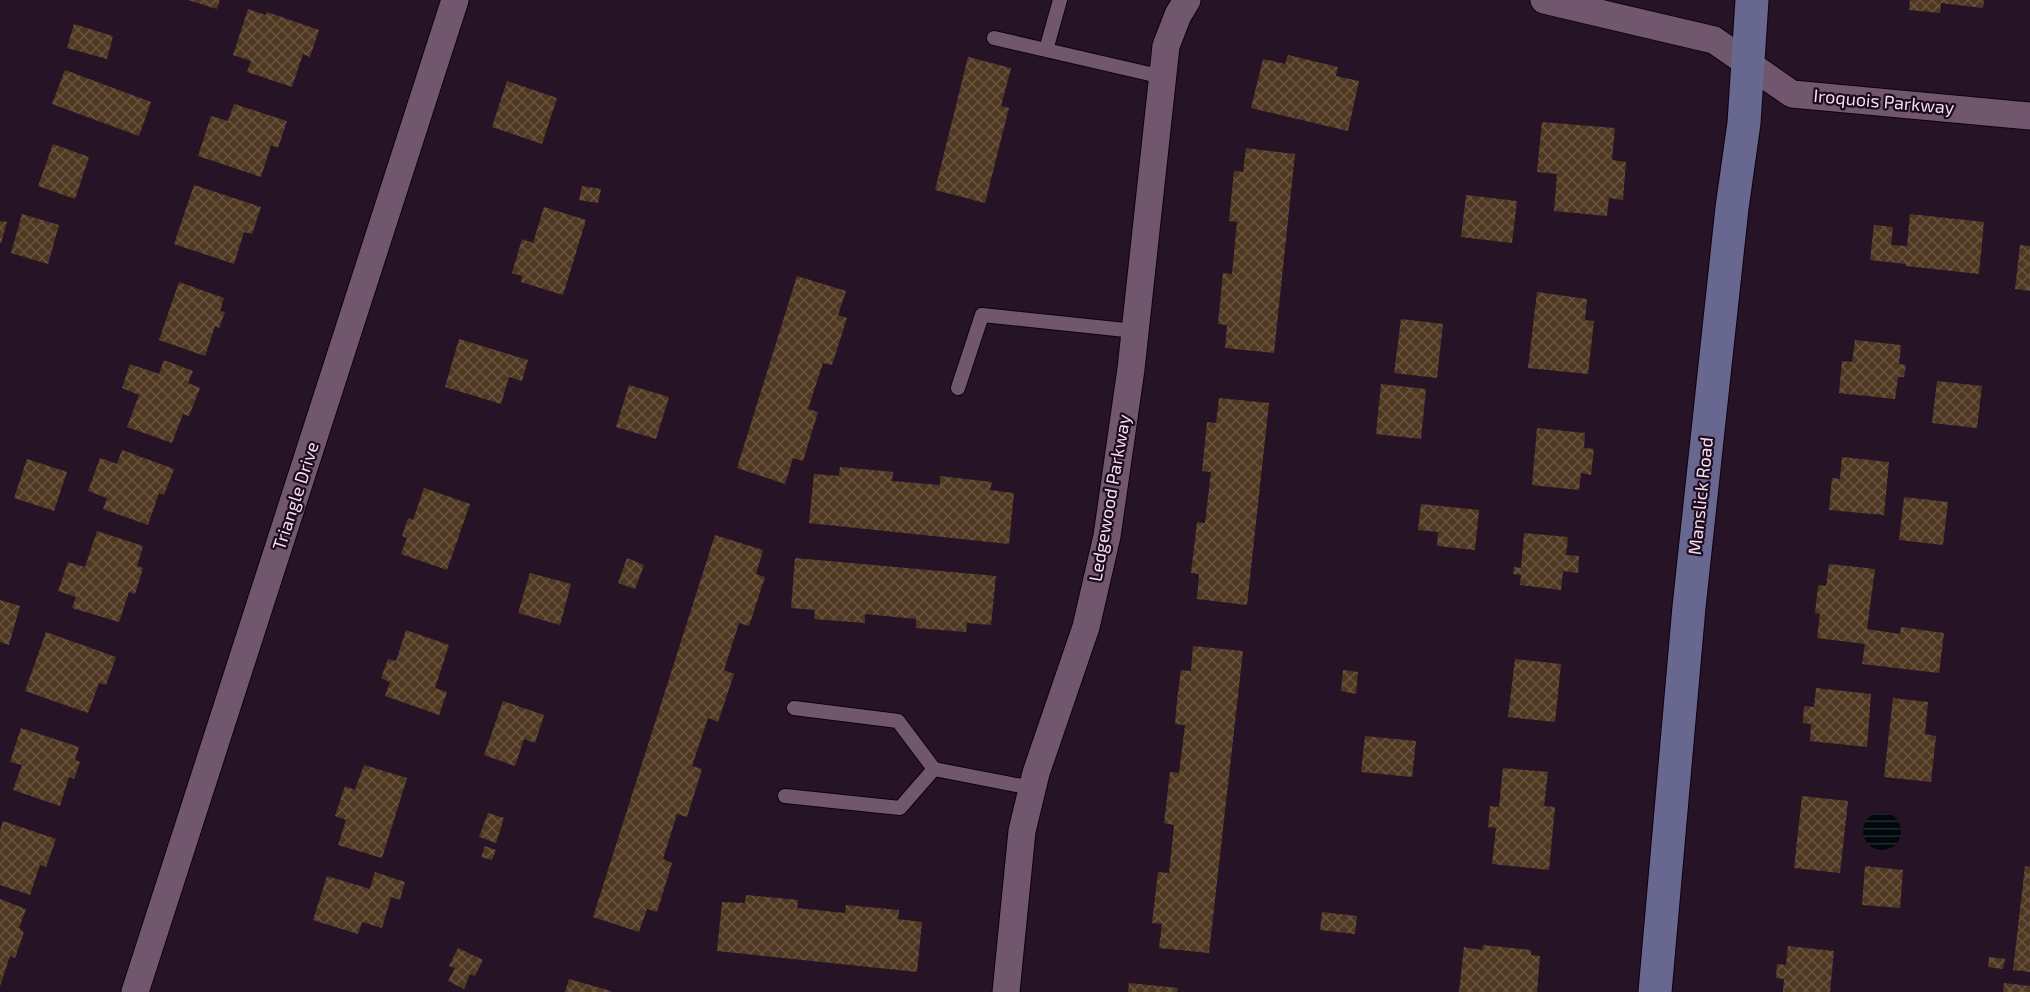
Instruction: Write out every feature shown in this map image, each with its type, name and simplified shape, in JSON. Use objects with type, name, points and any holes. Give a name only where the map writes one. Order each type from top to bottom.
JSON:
[{"type":"main road","name":"Manslick Road","points":[[1655,992],[1689,607],[1732,208],[1744,123],[1752,0]]},
{"type":"street","name":"Triangle Drive","points":[[135,992],[455,0]]},
{"type":"street","name":"Ledgewood Parkway","points":[[1006,992],[1022,831],[1036,773],[1086,627],[1107,536],[1135,331],[1166,46],[1178,15],[1187,0]]},
{"type":"street","points":[[1544,0],[1714,40],[1747,63]]},
{"type":"street","name":"Iroquois Parkway","points":[[1747,63],[1792,94],[2030,116]]},
{"type":"lane","points":[[1046,50],[1060,0]]},
{"type":"lane","points":[[994,38],[1163,77]]},
{"type":"lane","points":[[958,388],[982,315],[1135,331]]},
{"type":"lane","points":[[794,708],[898,721],[934,769],[1032,788]]},
{"type":"lane","points":[[784,796],[900,808],[934,769]]},
{"type":"shaded area","points":[[1882,812],[1895,818],[1901,831],[1895,844],[1882,850],[1869,844],[1863,831],[1869,818]]},
{"type":"building","points":[[188,0],[220,0],[217,9]]},
{"type":"building","points":[[1910,0],[1984,0],[1983,8],[1941,3],[1940,13],[1909,10]]},
{"type":"building","points":[[248,9],[266,15],[267,12],[319,30],[310,57],[303,54],[292,87],[247,72],[251,61],[233,55]]},
{"type":"building","points":[[74,24],[113,36],[107,59],[67,48]]},
{"type":"building","points":[[1288,55],[1338,67],[1336,76],[1359,81],[1348,131],[1251,108],[1263,59],[1285,64]]},
{"type":"building","points":[[968,57],[1011,68],[1001,106],[1009,108],[985,203],[935,190]]},
{"type":"building","points":[[65,70],[151,102],[139,136],[52,104]]},
{"type":"building","points":[[507,81],[557,98],[542,144],[492,127]]},
{"type":"building","points":[[234,104],[287,121],[278,148],[271,145],[261,177],[198,156],[211,116],[228,121]]},
{"type":"building","points":[[1542,122],[1615,128],[1612,160],[1626,162],[1623,200],[1609,198],[1607,216],[1554,211],[1557,174],[1537,172]]},
{"type":"building","points":[[53,144],[89,157],[75,199],[38,186]]},
{"type":"building","points":[[1246,148],[1295,154],[1274,353],[1225,348],[1227,325],[1218,324],[1223,273],[1232,274],[1237,222],[1229,221],[1234,171],[1243,172]]},
{"type":"building","points":[[194,185],[261,207],[252,234],[244,232],[234,264],[174,244]]},
{"type":"building","points":[[582,186],[601,189],[598,203],[579,200]]},
{"type":"building","points":[[1466,195],[1517,201],[1512,243],[1461,237]]},
{"type":"building","points":[[544,207],[586,220],[563,295],[521,282],[522,276],[512,273],[522,239],[533,243]]},
{"type":"building","points":[[22,214],[59,225],[48,264],[11,253]]},
{"type":"building","points":[[1910,214],[1984,222],[1979,274],[1870,260],[1874,225],[1893,227],[1891,245],[1907,246]]},
{"type":"building","points":[[0,221],[7,222],[1,243],[0,243]]},
{"type":"building","points":[[2020,245],[2030,246],[2030,291],[2015,289]]},
{"type":"building","points":[[797,276],[846,291],[838,315],[847,318],[832,365],[823,363],[808,409],[818,412],[803,461],[793,458],[785,484],[737,468]]},
{"type":"building","points":[[179,282],[224,298],[220,311],[225,312],[219,328],[215,326],[205,356],[159,340]]},
{"type":"building","points":[[1537,292],[1587,299],[1585,320],[1594,321],[1588,374],[1528,368]]},
{"type":"building","points":[[1401,319],[1443,324],[1437,378],[1394,373]]},
{"type":"building","points":[[459,339],[528,360],[522,381],[509,377],[501,404],[445,387]]},
{"type":"building","points":[[1855,340],[1901,345],[1899,364],[1906,365],[1904,377],[1898,377],[1895,399],[1839,393],[1842,361],[1852,362]]},
{"type":"building","points":[[164,360],[193,371],[188,383],[200,388],[189,416],[183,414],[172,443],[127,427],[139,395],[122,388],[130,364],[159,374]]},
{"type":"building","points":[[1937,381],[1982,386],[1977,428],[1932,423]]},
{"type":"building","points":[[1381,384],[1426,389],[1421,439],[1376,434]]},
{"type":"building","points":[[629,385],[669,397],[656,439],[616,427]]},
{"type":"building","points":[[1219,398],[1269,403],[1247,605],[1197,599],[1199,574],[1191,573],[1197,522],[1205,523],[1211,472],[1202,471],[1207,422],[1216,423]]},
{"type":"building","points":[[1537,428],[1585,433],[1584,448],[1594,449],[1591,475],[1581,473],[1579,490],[1532,485]]},
{"type":"building","points":[[122,450],[174,469],[164,495],[159,493],[148,525],[103,509],[107,498],[88,491],[100,458],[117,464]]},
{"type":"building","points":[[1842,457],[1889,462],[1884,515],[1829,510],[1832,478],[1840,479]]},
{"type":"building","points":[[27,459],[67,472],[54,511],[14,498]]},
{"type":"building","points":[[840,467],[893,472],[892,481],[940,485],[940,476],[992,482],[990,490],[1014,493],[1009,544],[809,523],[814,474],[839,476]]},
{"type":"building","points":[[424,488],[470,504],[447,570],[401,554],[407,538],[402,536],[408,518],[413,520]]},
{"type":"building","points":[[1904,497],[1948,502],[1943,545],[1899,540]]},
{"type":"building","points":[[1421,504],[1479,510],[1475,550],[1437,546],[1438,532],[1418,530]]},
{"type":"building","points":[[97,531],[143,546],[137,566],[143,568],[135,594],[129,592],[119,622],[72,608],[76,597],[58,591],[68,562],[85,567]]},
{"type":"building","points":[[1524,533],[1568,537],[1566,555],[1579,556],[1578,573],[1563,571],[1561,590],[1520,585],[1521,575],[1513,574],[1514,567],[1521,568]]},
{"type":"building","points":[[715,535],[763,550],[756,574],[765,577],[749,626],[739,623],[724,670],[734,674],[718,722],[708,718],[692,766],[702,769],[687,817],[677,814],[663,859],[672,863],[657,912],[647,909],[639,932],[593,917]]},
{"type":"building","points":[[627,558],[644,565],[635,589],[618,583]]},
{"type":"building","points":[[795,558],[996,576],[991,625],[967,623],[966,632],[916,628],[916,619],[865,614],[865,623],[814,619],[815,610],[791,608]]},
{"type":"building","points":[[1829,564],[1875,569],[1867,629],[1900,634],[1901,627],[1944,633],[1939,673],[1862,664],[1865,644],[1817,638],[1820,614],[1815,613],[1818,587],[1819,585],[1826,586]]},
{"type":"building","points":[[530,573],[571,584],[560,625],[518,613]]},
{"type":"building","points":[[0,600],[20,606],[9,645],[0,642]]},
{"type":"building","points":[[406,630],[449,645],[435,688],[447,692],[439,715],[385,696],[390,682],[381,678],[388,659],[396,661]]},
{"type":"building","points":[[46,632],[116,657],[106,685],[99,683],[88,713],[25,691]]},
{"type":"building","points":[[1193,646],[1243,651],[1209,953],[1159,948],[1162,924],[1152,923],[1158,872],[1169,873],[1174,825],[1164,823],[1170,772],[1179,773],[1185,725],[1175,724],[1181,670],[1191,671]]},
{"type":"building","points":[[1515,659],[1561,664],[1555,722],[1508,717]]},
{"type":"building","points":[[1343,670],[1358,672],[1356,694],[1341,691]]},
{"type":"building","points":[[1816,688],[1871,694],[1867,747],[1810,741],[1811,724],[1803,723],[1804,706],[1814,707]]},
{"type":"building","points":[[1893,698],[1928,702],[1925,734],[1936,736],[1931,782],[1884,777]]},
{"type":"building","points":[[503,701],[544,715],[535,743],[524,739],[515,766],[484,755]]},
{"type":"building","points":[[21,728],[79,747],[75,760],[80,762],[74,779],[69,777],[60,806],[13,790],[22,765],[10,762]]},
{"type":"building","points":[[1365,736],[1416,741],[1412,777],[1361,772]]},
{"type":"building","points":[[364,765],[407,778],[382,858],[338,845],[346,820],[335,816],[345,786],[355,790]]},
{"type":"building","points":[[1503,768],[1548,772],[1544,806],[1555,807],[1549,870],[1492,864],[1496,828],[1488,827],[1490,806],[1499,807]]},
{"type":"building","points":[[1802,796],[1848,801],[1840,873],[1794,868]]},
{"type":"building","points":[[488,813],[504,818],[496,843],[479,837]]},
{"type":"building","points":[[3,821],[56,839],[46,867],[40,865],[30,895],[0,885],[0,831]]},
{"type":"building","points":[[485,846],[496,850],[492,860],[481,857]]},
{"type":"building","points":[[1865,866],[1903,870],[1900,908],[1862,905]]},
{"type":"building","points":[[2025,866],[2030,867],[2030,972],[2013,970]]},
{"type":"building","points":[[375,872],[405,882],[400,900],[391,897],[382,928],[362,922],[358,934],[313,920],[327,876],[370,889]]},
{"type":"building","points":[[746,895],[798,900],[797,908],[845,913],[846,905],[899,910],[898,919],[922,922],[917,972],[717,951],[722,902],[745,903]]},
{"type":"building","points":[[0,899],[26,909],[19,928],[24,932],[15,958],[10,956],[0,986]]},
{"type":"building","points":[[1322,912],[1357,916],[1355,934],[1320,930]]},
{"type":"building","points":[[1483,945],[1531,950],[1531,955],[1540,956],[1537,992],[1459,992],[1464,947],[1482,950]]},
{"type":"building","points":[[1788,946],[1834,951],[1830,992],[1783,992],[1784,979],[1776,978],[1777,964],[1786,965]]},
{"type":"building","points":[[458,948],[483,960],[475,976],[470,974],[464,989],[448,981],[455,968],[449,966]]},
{"type":"building","points":[[1989,957],[2005,959],[2003,969],[1988,967]]},
{"type":"building","points":[[569,979],[611,991],[611,992],[565,992]]},
{"type":"building","points":[[1129,983],[1178,988],[1177,992],[1128,992]]},
{"type":"building","points":[[2004,983],[2030,986],[2030,992],[2003,992]]}]
